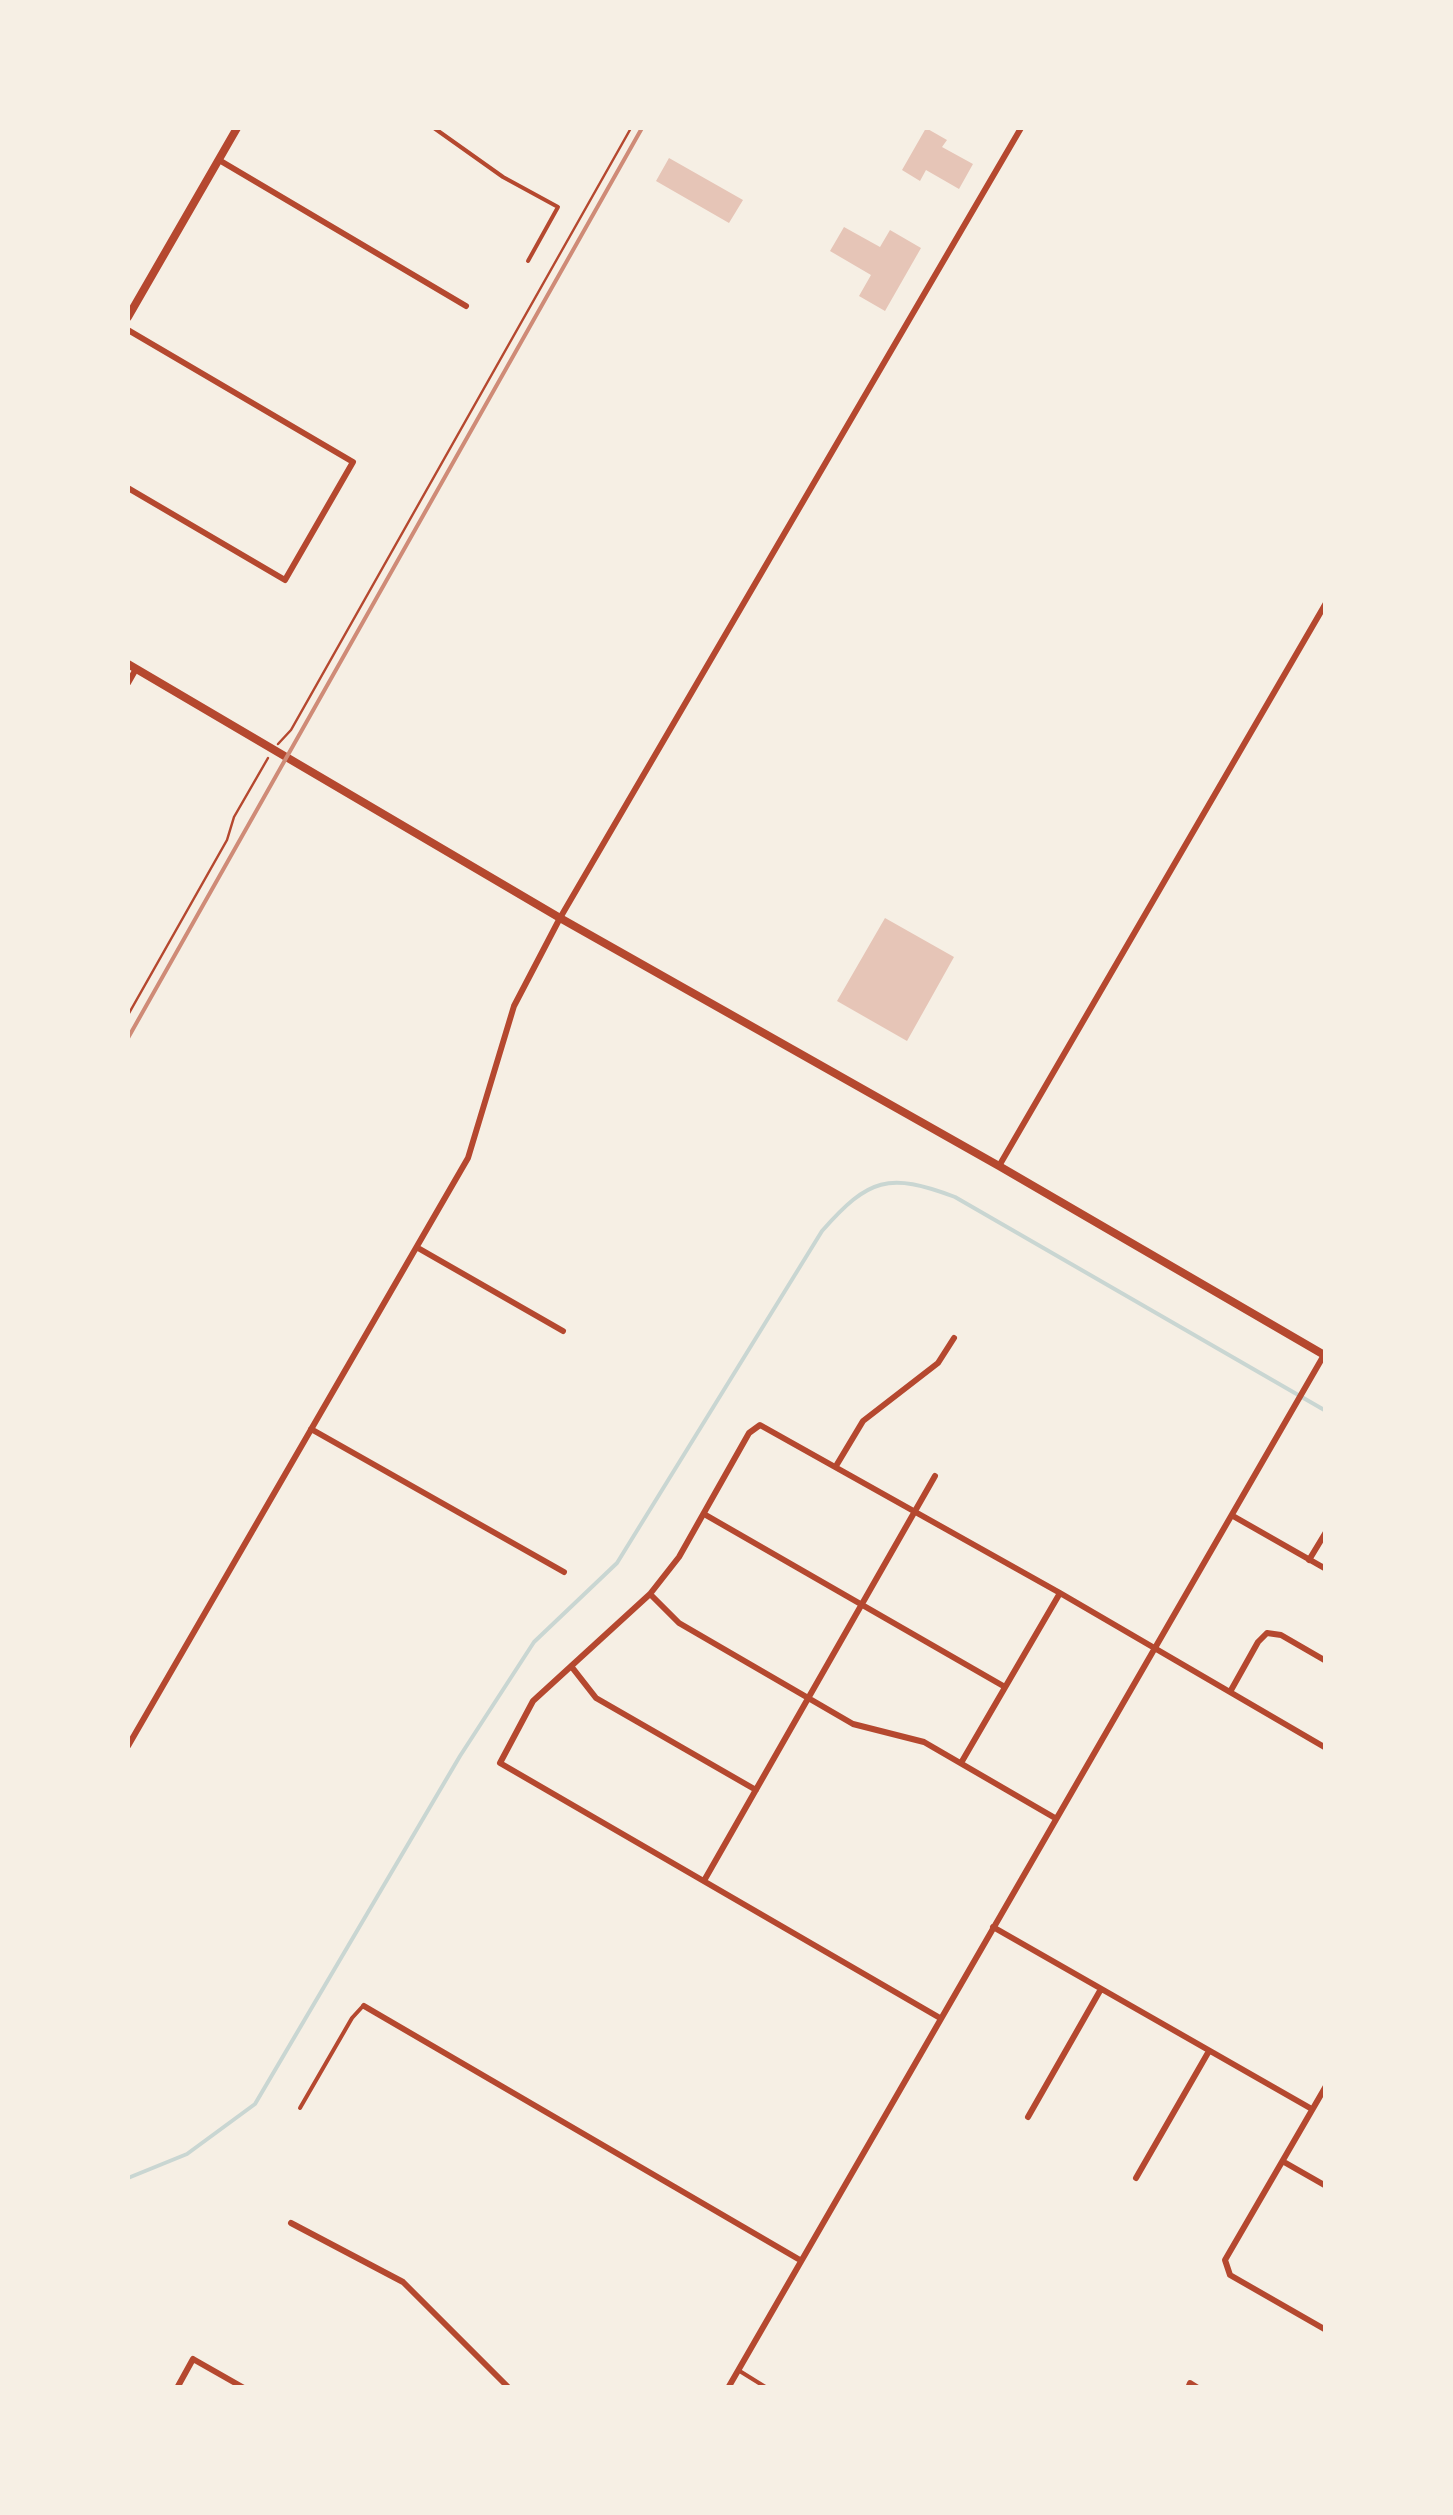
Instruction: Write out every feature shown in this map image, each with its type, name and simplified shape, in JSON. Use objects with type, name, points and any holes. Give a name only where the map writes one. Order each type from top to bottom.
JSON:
[{"type":"street","points":[[128,317],[238,128]]},
{"type":"street","points":[[128,1746],[468,1158],[514,1006],[560,918],[1021,128]]},
{"type":"street","points":[[219,160],[466,306]]},
{"type":"street","points":[[128,330],[353,462],[285,580],[128,488]]},
{"type":"street","points":[[999,1166],[1326,603]]},
{"type":"street","points":[[128,683],[132,666],[560,918],[1325,1356],[728,2388]]},
{"type":"street","points":[[418,1248],[562,1331]]},
{"type":"street","points":[[836,1466],[864,1421],[938,1363],[954,1338]]},
{"type":"street","points":[[940,2018],[500,1762],[533,1701],[650,1594],[679,1557],[749,1433],[760,1425],[1060,1592],[1326,1748]]},
{"type":"street","points":[[311,1428],[564,1572]]},
{"type":"street","points":[[705,1879],[935,1476]]},
{"type":"street","points":[[704,1514],[1005,1687]]},
{"type":"street","points":[[1233,1516],[1326,1569]]},
{"type":"street","points":[[1309,1560],[1326,1532]]},
{"type":"street","points":[[961,1763],[1060,1592]]},
{"type":"street","points":[[650,1594],[680,1623],[853,1724],[924,1742],[1056,1818]]},
{"type":"street","points":[[1230,1692],[1267,1633],[1281,1635],[1326,1661]]},
{"type":"street","points":[[572,1666],[596,1698],[756,1790]]},
{"type":"street","points":[[993,1927],[1310,2108]]},
{"type":"street","points":[[1028,2116],[1101,1988]]},
{"type":"street","points":[[364,2006],[800,2260]]},
{"type":"street","points":[[1136,2178],[1209,2051]]},
{"type":"street","points":[[1326,2086],[1229,2252],[1226,2268],[1237,2279],[1326,2330]]},
{"type":"street","points":[[1284,2162],[1326,2186]]},
{"type":"street","points":[[291,2223],[403,2282],[509,2388]]},
{"type":"street","points":[[176,2388],[193,2359],[244,2388]]},
{"type":"lane","points":[[434,128],[502,177],[558,207],[528,261]]},
{"type":"lane","points":[[300,2108],[352,2018],[364,2006]]},
{"type":"lane","points":[[738,2370],[767,2388]]},
{"type":"path","points":[[278,743],[290,730],[631,128]]},
{"type":"path","points":[[128,1016],[227,840],[234,817],[267,759]]},
{"type":"building","points":[[926,128],[947,140],[942,147],[973,164],[959,189],[926,170],[920,181],[902,170]]},
{"type":"building","points":[[669,158],[743,200],[729,223],[656,181]]},
{"type":"building","points":[[844,227],[880,247],[890,230],[921,248],[885,311],[859,296],[871,275],[830,251]]},
{"type":"building","points":[[885,918],[954,957],[907,1041],[837,1001]]},
{"type":"waterway","points":[[128,2178],[187,2154],[255,2104],[460,1756],[534,1642],[617,1563],[822,1231],[867,1190],[896,1183],[913,1184],[955,1197],[1326,1411]]},
{"type":"railway","points":[[128,1038],[642,128]]}]
